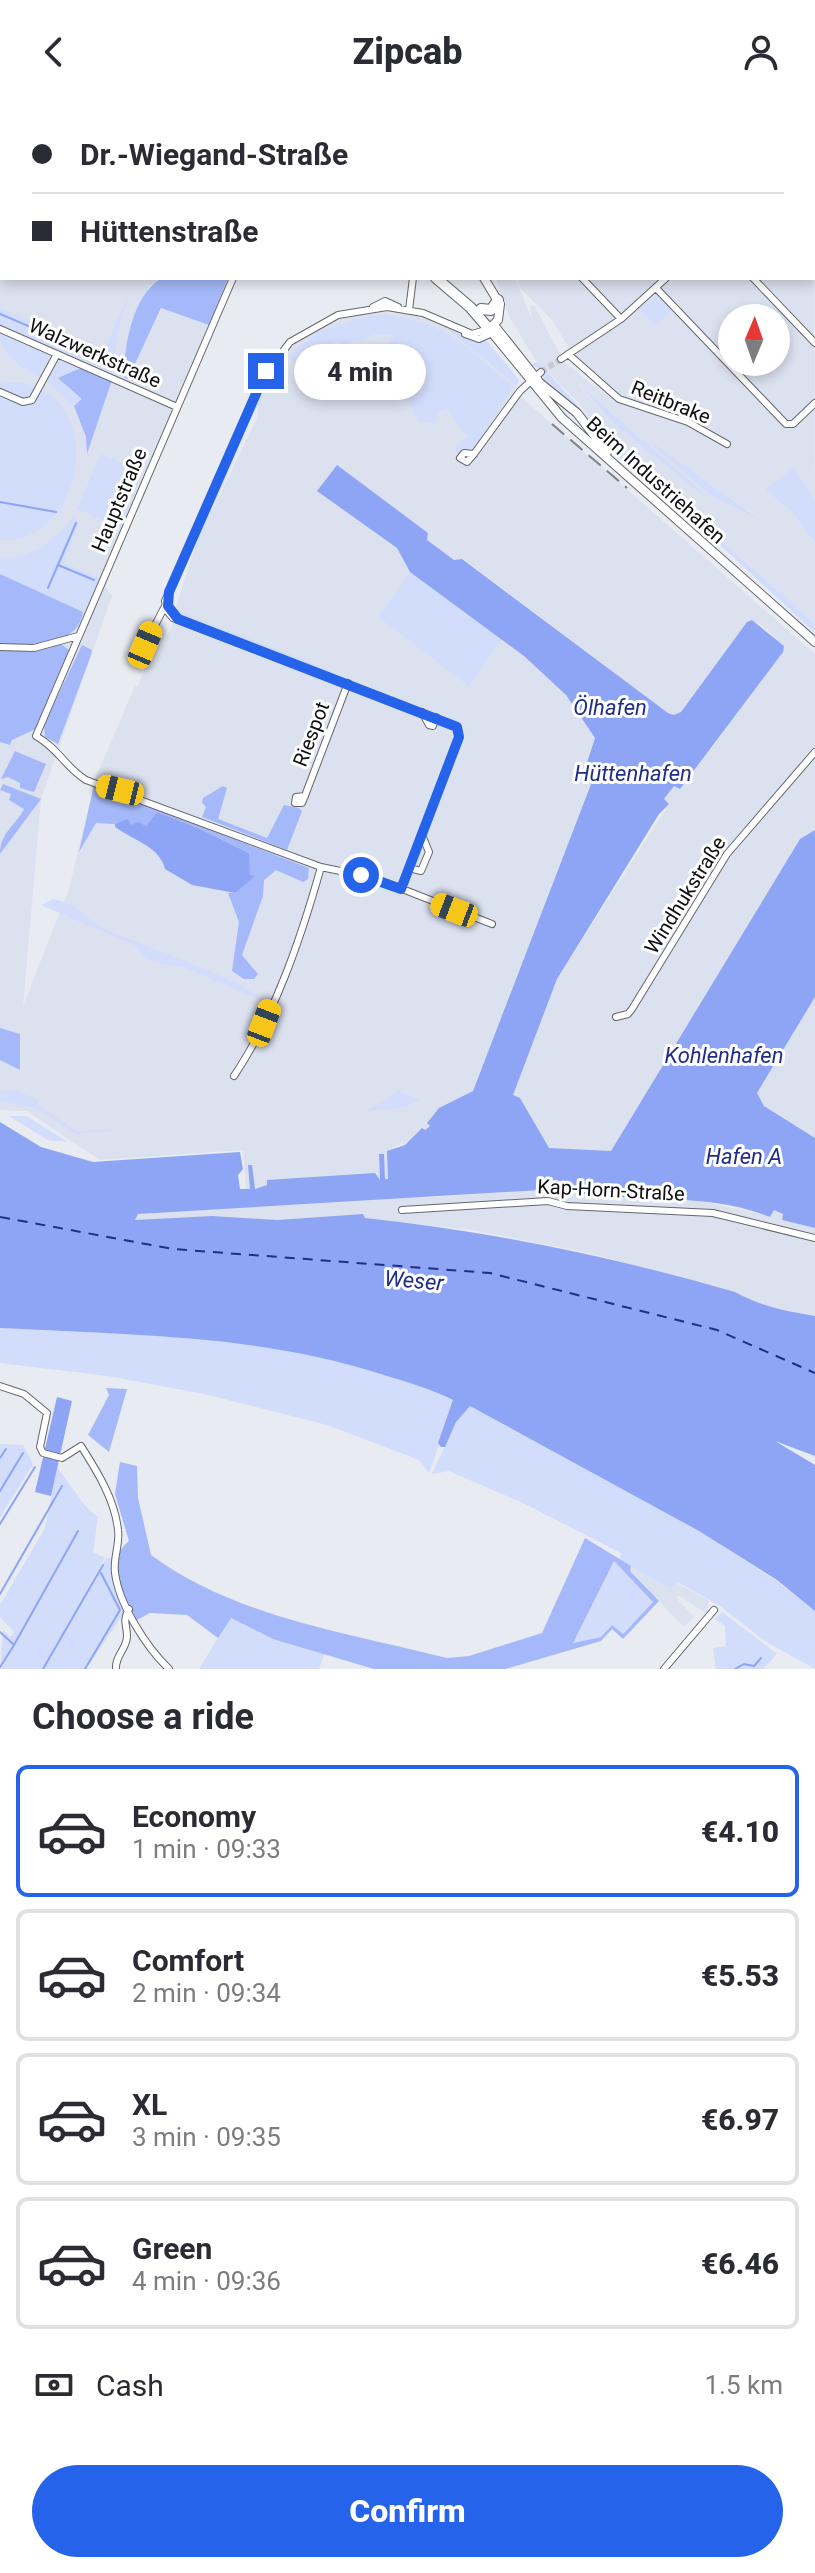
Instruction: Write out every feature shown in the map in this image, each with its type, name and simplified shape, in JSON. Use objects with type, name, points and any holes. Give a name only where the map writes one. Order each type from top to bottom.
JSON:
[{"type":"highway","points":[[438,280],[495,328]]},
{"type":"highway","points":[[445,280],[481,309],[495,328]]},
{"type":"highway","points":[[481,309],[492,310],[499,302]]},
{"type":"main road","points":[[485,280],[499,302],[495,328]]},
{"type":"main road","name":"Beim Industriehafen","points":[[495,328],[515,350],[567,423],[815,639]]},
{"type":"main road","name":"Beim Industriehafen","points":[[495,328],[535,377],[581,418],[609,453],[815,639]]},
{"type":"main road","points":[[567,423],[570,414],[581,418]]},
{"type":"street","name":"Hauptstraße","points":[[232,280],[36,736],[61,752],[69,768],[86,780],[321,867]]},
{"type":"street","points":[[409,310],[413,280]]},
{"type":"street","points":[[584,280],[621,319]]},
{"type":"street","points":[[561,359],[621,319],[664,280]]},
{"type":"street","points":[[755,280],[815,343]]},
{"type":"street","points":[[656,288],[786,424],[793,424],[815,403]]},
{"type":"street","points":[[137,660],[155,619],[167,608],[169,592],[272,363],[290,342],[317,325],[385,301],[472,334],[495,328]]},
{"type":"street","name":"Walzwerkstraße","points":[[0,329],[177,407]]},
{"type":"street","points":[[0,392],[23,402],[32,400],[57,354]]},
{"type":"street","name":"Reitbrake","points":[[568,354],[619,399],[688,422],[727,444]]},
{"type":"street","points":[[474,454],[535,377]]},
{"type":"street","points":[[167,608],[178,619],[422,712],[429,725],[433,726],[436,717],[457,727],[459,737],[409,868],[397,888]]},
{"type":"street","points":[[0,647],[34,648],[78,636]]},
{"type":"street","name":"Riespot","points":[[305,796],[348,683]]},
{"type":"street","name":"Windhukstraße","points":[[616,1017],[628,1014],[727,854],[815,752]]},
{"type":"street","points":[[409,868],[421,871],[429,852],[422,833]]},
{"type":"street","points":[[234,1076],[257,1040],[309,907],[321,867],[397,888],[492,924]]},
{"type":"street","name":"Kap-Horn-Straße","points":[[402,1210],[548,1201],[567,1206],[713,1213],[815,1238]]},
{"type":"street","points":[[0,1386],[24,1394],[47,1413],[40,1447],[43,1453],[62,1458],[81,1446],[106,1491],[119,1532],[115,1574],[129,1609],[169,1669]]},
{"type":"street","points":[[116,1669],[116,1658],[127,1638],[123,1619],[129,1609]]},
{"type":"street","points":[[664,1669],[714,1610]]},
{"type":"shaded area","points":[[0,280],[158,280],[148,287],[128,378],[162,308],[209,324],[227,280],[236,280],[104,585],[112,596],[41,799],[23,1006],[69,889],[96,777],[135,686],[138,686],[146,666],[153,666],[177,615],[174,612],[205,518],[273,368],[299,339],[342,317],[371,311],[417,315],[440,323],[477,350],[517,386],[513,390],[815,654],[815,830],[800,839],[611,1151],[549,1149],[520,1098],[513,1095],[557,979],[669,804],[664,800],[674,786],[681,789],[783,652],[783,646],[762,625],[752,620],[747,622],[681,712],[674,715],[668,713],[463,559],[454,560],[427,540],[428,533],[337,465],[318,491],[397,548],[407,567],[524,656],[566,695],[595,738],[583,775],[593,779],[473,1091],[439,1108],[430,1125],[409,1142],[392,1147],[391,1179],[267,1181],[267,1185],[246,1190],[243,1150],[99,1160],[27,1111],[0,1110],[0,325],[112,372],[119,328],[131,290],[103,353],[0,307]],"holes":[[[259,405],[257,418],[211,513],[253,415]]]},
{"type":"shaded area","points":[[159,280],[227,280],[209,325],[161,308],[128,379],[123,377],[132,322],[151,287]]},
{"type":"shaded area","points":[[497,280],[516,280],[532,320],[530,306],[534,305],[564,362],[608,397],[570,359],[565,352],[569,348],[551,319],[521,289],[518,280],[814,280],[815,501],[794,468],[765,490],[791,511],[815,543],[815,624],[603,434],[578,402],[534,358],[509,316]],"holes":[[[580,384],[702,493],[614,424]],[[655,446],[761,519],[712,496]]]},
{"type":"shaded area","points":[[131,289],[119,328],[112,373],[0,325],[0,307],[103,353]]},
{"type":"shaded area","points":[[657,295],[672,310],[655,326],[639,309]]},
{"type":"shaded area","points":[[372,315],[395,316],[433,327],[466,346],[513,387],[474,449],[464,449],[458,455],[454,447],[467,437],[447,408],[440,411],[434,423],[418,422],[405,391],[412,384],[401,373],[382,364],[382,354],[395,335],[376,334],[343,345],[337,341],[296,364],[287,357],[317,332]]},
{"type":"shaded area","points":[[440,323],[472,341],[487,341],[519,380],[517,386]]},
{"type":"shaded area","points":[[0,333],[44,352],[50,364],[43,378],[14,361],[4,348]]},
{"type":"shaded area","points":[[60,359],[83,367],[74,390],[82,400],[74,406],[46,381]]},
{"type":"shaded area","points":[[538,362],[614,445],[815,624],[815,633],[689,516],[603,445],[544,383],[540,369],[531,365]]},
{"type":"shaded area","points":[[83,367],[112,380],[87,454],[86,437],[74,406],[82,399],[58,378]]},
{"type":"shaded area","points":[[0,382],[36,387],[60,405],[73,430],[76,460],[69,490],[54,516],[30,534],[0,540]]},
{"type":"shaded area","points":[[578,383],[703,493],[614,424]]},
{"type":"shaded area","points":[[655,445],[761,520],[712,496]]},
{"type":"shaded area","points":[[101,454],[141,472],[120,527],[77,509]]},
{"type":"shaded area","points":[[794,467],[815,501],[815,543],[791,511],[765,490]]},
{"type":"shaded area","points":[[74,515],[79,523],[63,562],[100,579],[85,613],[0,574],[0,558],[22,555],[42,546],[60,532]]},
{"type":"shaded area","points":[[410,572],[502,639],[469,686],[378,617]]},
{"type":"shaded area","points":[[0,574],[83,612],[79,624],[72,632],[50,642],[0,643]]},
{"type":"shaded area","points":[[179,611],[332,671],[330,673],[177,614]]},
{"type":"shaded area","points":[[60,643],[70,651],[38,728],[12,740],[10,745],[0,742],[0,649],[31,651]]},
{"type":"shaded area","points":[[82,645],[92,650],[91,655],[58,744],[45,737],[44,725]]},
{"type":"shaded area","points":[[15,751],[46,764],[34,792],[20,788],[20,783],[8,777],[1,779]]},
{"type":"shaded area","points":[[3,784],[41,799],[0,854],[5,835],[24,809],[9,800],[11,794],[0,790]]},
{"type":"shaded area","points":[[94,785],[309,868],[308,879],[303,882],[276,870],[264,880],[263,896],[242,955],[258,974],[254,979],[244,979],[232,971],[239,922],[228,893],[235,893],[249,876],[249,853],[157,812],[146,826],[96,823],[79,852]]},
{"type":"shaded area","points":[[223,786],[227,788],[218,819],[267,838],[284,805],[302,811],[287,850],[202,817],[206,807],[202,803],[203,798]]},
{"type":"shaded area","points":[[53,899],[121,936],[236,983],[263,1001],[186,968],[147,960],[136,946],[41,905]]},
{"type":"shaded area","points":[[815,997],[815,1138],[764,1106],[757,1094]]},
{"type":"shaded area","points":[[0,1028],[20,1034],[20,1070],[0,1060]]},
{"type":"shaded area","points":[[13,1090],[39,1100],[38,1105],[76,1131],[121,1129],[76,1134],[36,1108],[0,1101],[0,1091]]},
{"type":"shaded area","points":[[398,1091],[420,1099],[406,1107],[366,1111]]},
{"type":"shaded area","points":[[9,1116],[26,1116],[68,1142],[48,1140]]},
{"type":"shaded area","points":[[558,1189],[597,1197],[700,1201],[765,1215],[773,1210],[783,1214],[782,1220],[815,1228],[815,1316],[768,1308],[735,1292],[584,1252],[473,1230],[364,1218],[362,1214],[276,1220],[212,1216],[138,1221],[134,1217],[137,1214],[376,1197],[418,1195],[419,1198]]},
{"type":"shaded area","points":[[0,1328],[173,1337],[287,1350],[399,1378],[453,1400],[452,1408],[429,1473],[419,1460],[327,1425],[204,1394],[108,1376],[0,1363]]},
{"type":"shaded area","points":[[106,1388],[127,1389],[109,1452],[88,1435],[109,1395]]},
{"type":"shaded area","points":[[470,1406],[699,1531],[777,1581],[815,1611],[815,1669],[765,1641],[720,1606],[678,1582],[670,1589],[620,1560],[621,1553],[527,1505],[449,1471],[432,1474],[456,1422]]},
{"type":"shaded area","points":[[0,1444],[23,1445],[33,1464],[0,1517]]},
{"type":"shaded area","points":[[120,1462],[137,1466],[138,1498],[151,1555],[219,1594],[332,1631],[447,1658],[469,1656],[542,1633],[585,1538],[631,1566],[630,1571],[659,1601],[623,1639],[612,1629],[601,1641],[505,1669],[374,1669],[273,1639],[231,1618],[218,1638],[187,1615],[150,1613],[137,1620],[118,1579],[117,1559],[129,1541],[115,1494]],"holes":[[[614,1561],[653,1602],[623,1634],[612,1625],[601,1637],[573,1643]]]},
{"type":"shaded area","points":[[57,1467],[86,1507],[98,1517],[93,1552],[105,1558],[85,1591],[106,1559],[113,1557],[126,1610],[86,1669],[0,1669],[3,1630],[10,1637],[14,1632],[0,1617],[0,1605],[45,1528]]},
{"type":"shaded area","points":[[614,1561],[653,1602],[622,1634],[612,1625],[601,1637],[573,1643]]},
{"type":"shaded area","points":[[631,1566],[670,1589],[676,1583],[703,1597],[709,1601],[707,1614],[678,1595],[676,1598],[694,1617],[684,1627],[630,1571]]},
{"type":"shaded area","points":[[722,1612],[777,1654],[763,1669],[716,1669],[713,1648],[726,1646],[725,1626],[715,1619]]},
{"type":"shaded area","points":[[230,1618],[273,1639],[325,1653],[319,1669],[199,1669]]},
{"type":"water","points":[[337,465],[428,533],[427,540],[454,560],[462,559],[668,713],[674,715],[681,712],[747,622],[752,620],[784,646],[783,652],[680,789],[674,786],[664,799],[669,804],[659,814],[557,979],[513,1095],[520,1098],[549,1148],[611,1151],[800,839],[815,830],[815,997],[757,1093],[764,1106],[815,1138],[815,1228],[782,1220],[783,1214],[774,1210],[770,1217],[719,1203],[584,1194],[558,1189],[138,1214],[135,1220],[212,1216],[277,1220],[363,1214],[365,1218],[460,1230],[597,1256],[735,1292],[773,1307],[815,1316],[815,1456],[775,1441],[815,1465],[815,1611],[777,1580],[699,1531],[470,1406],[456,1422],[445,1447],[441,1447],[438,1443],[453,1400],[419,1386],[337,1361],[242,1344],[145,1335],[0,1328],[0,1122],[41,1147],[93,1162],[240,1152],[243,1169],[238,1175],[240,1189],[250,1189],[248,1165],[252,1165],[255,1189],[267,1185],[267,1180],[375,1173],[380,1180],[379,1154],[384,1154],[385,1179],[388,1179],[387,1151],[405,1145],[422,1128],[425,1130],[430,1126],[427,1123],[439,1108],[473,1091],[593,779],[583,775],[595,738],[566,695],[524,656],[410,572],[397,548],[317,491]]},
{"type":"water","points":[[157,812],[249,853],[250,875],[255,876],[235,893],[192,885],[165,869],[152,850],[115,827],[115,824],[128,819],[131,825],[138,822],[146,826]]},
{"type":"water","points":[[57,1397],[72,1401],[51,1496],[35,1492]]},
{"type":"waterway","points":[[0,314],[94,354]]},
{"type":"waterway","points":[[0,502],[56,512]]},
{"type":"waterway","points":[[48,588],[76,523]]},
{"type":"waterway","points":[[58,565],[94,580]]},
{"type":"waterway","points":[[0,1458],[6,1449]]},
{"type":"waterway","points":[[0,1491],[23,1453]]},
{"type":"waterway","points":[[0,1524],[35,1467]]},
{"type":"waterway","points":[[0,1594],[62,1486]]},
{"type":"waterway","points":[[14,1645],[78,1531]]},
{"type":"waterway","points":[[43,1669],[103,1565]]},
{"type":"waterway","points":[[85,1669],[120,1610],[101,1573]]},
{"type":"waterway","points":[[0,1632],[14,1645],[0,1667]]},
{"type":"waterway","points":[[735,1669],[744,1664],[754,1666],[761,1658]]},
{"type":"ferry route","points":[[0,1217],[173,1249],[490,1273],[717,1330],[815,1373]]},
{"type":"tunnel","points":[[541,372],[561,359]]},
{"type":"railway","points":[[552,424],[627,488]]},
{"type":"route","points":[[266,371],[169,592],[168,606],[178,619],[457,727],[459,737],[401,889],[361,875]]},
{"type":"water label","name":"Ölhafen","points":[[610,707]]},
{"type":"water label","name":"Hüttenhafen","points":[[633,773]]},
{"type":"water label","name":"Kohlenhafen","points":[[724,1055]]},
{"type":"water label","name":"Hafen A","points":[[744,1156]]},
{"type":"water label","name":"Weser","points":[[414,1280]]}]
